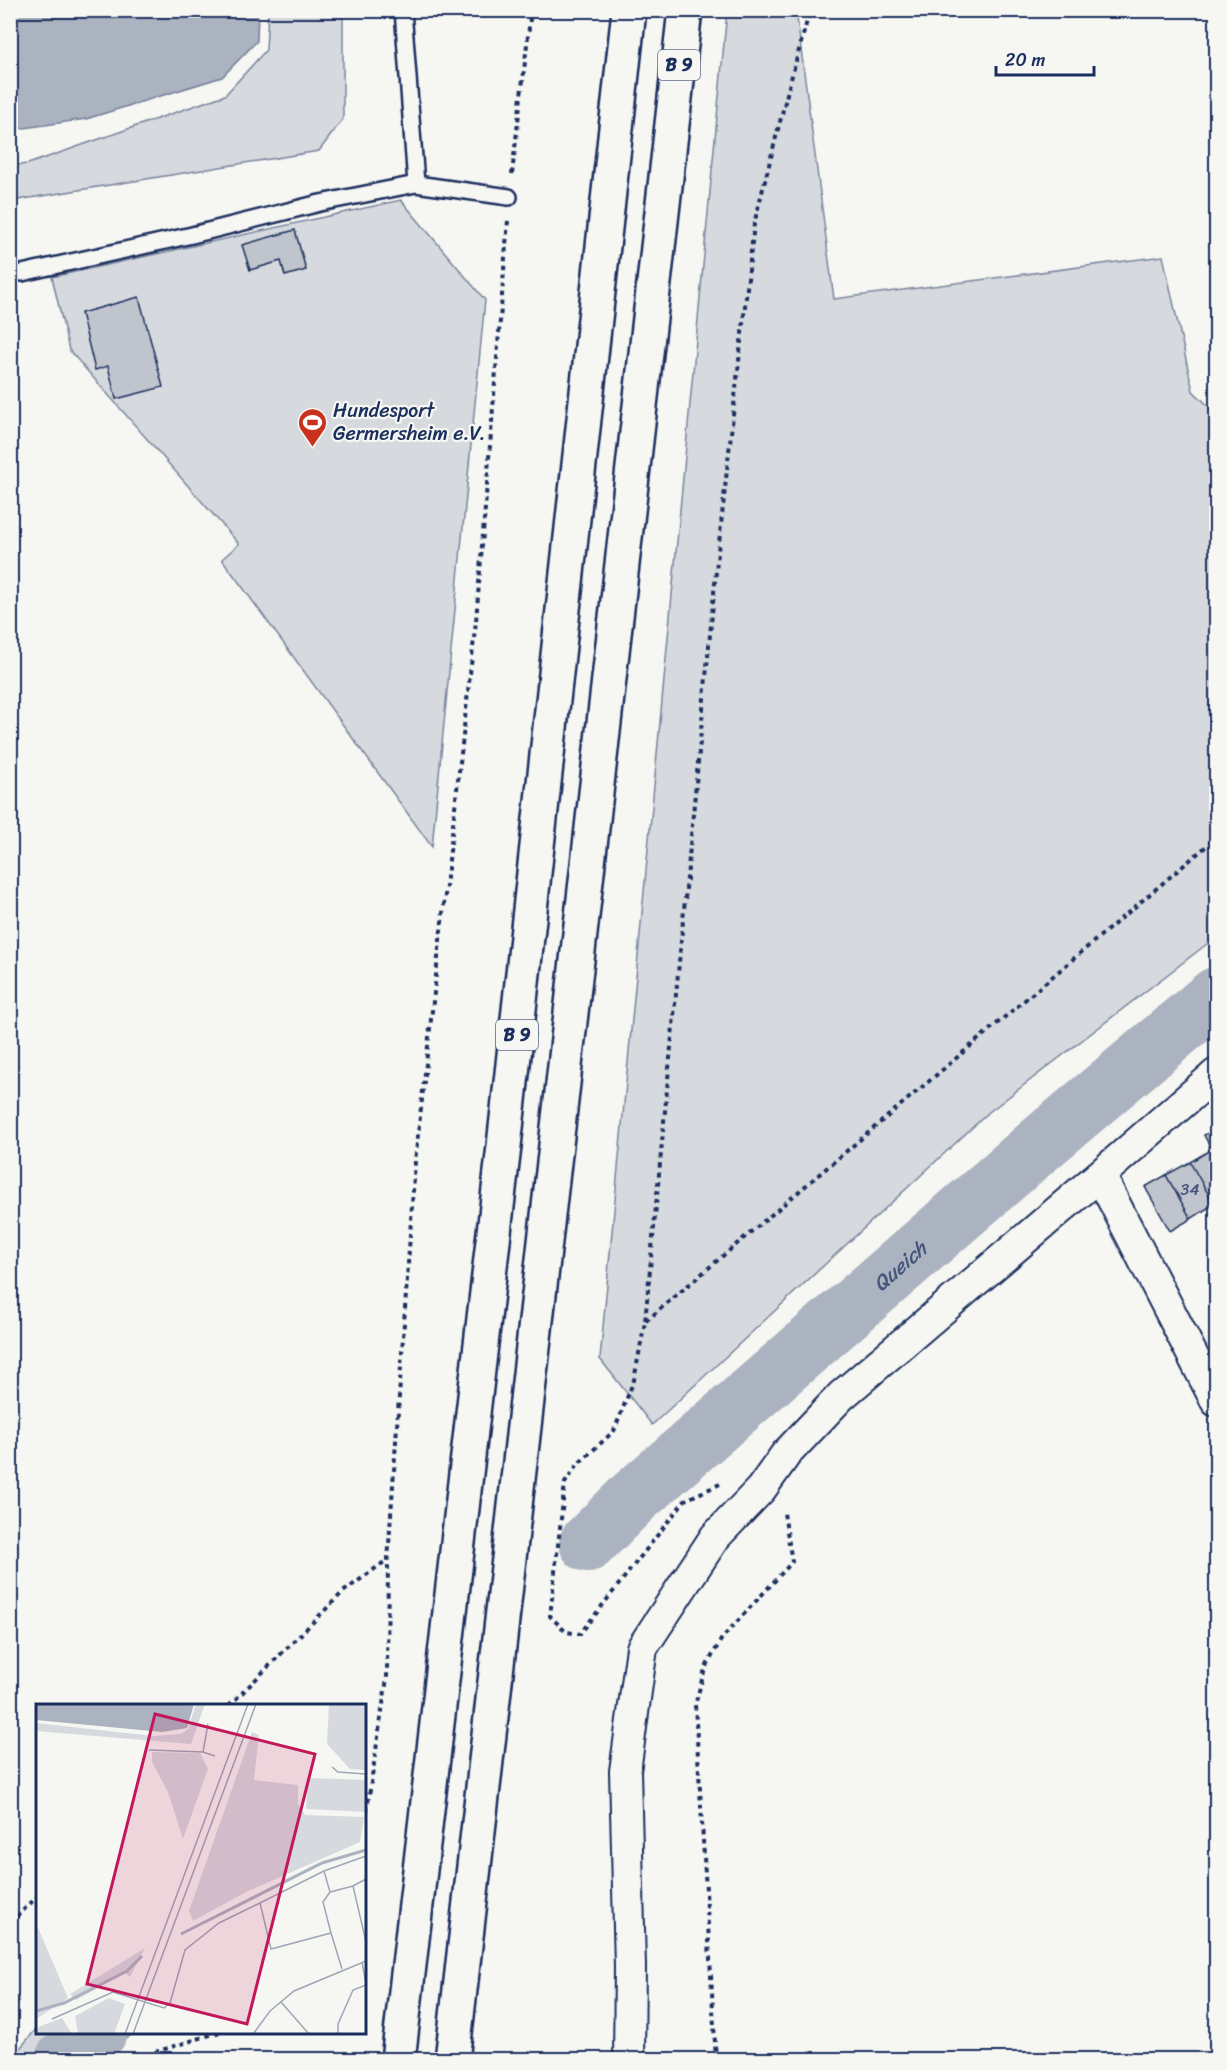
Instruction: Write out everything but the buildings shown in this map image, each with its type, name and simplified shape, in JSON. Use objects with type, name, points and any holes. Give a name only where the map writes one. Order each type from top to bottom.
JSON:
[{"type":"highway","name":"B 9","points":[[398,2060],[507,1122],[629,10]]},
{"type":"highway","name":"B 9","points":[[452,2060],[685,10]]},
{"type":"street","points":[[629,2060],[630,1967],[625,1772],[642,1648],[715,1538],[761,1489],[786,1454],[841,1396],[1216,1074]]},
{"type":"street","points":[[1100,1175],[1216,1401]]},
{"type":"lane","points":[[403,10],[416,184]]},
{"type":"lane","points":[[22,273],[192,235],[320,203],[416,184],[509,197]]},
{"type":"path","points":[[366,1816],[387,1678],[388,1559],[415,1161],[476,621],[509,197],[531,10]]},
{"type":"path","points":[[725,1482],[685,1500],[580,1634],[566,1632],[550,1616],[565,1483],[579,1463],[614,1431],[634,1380],[645,1322],[717,561],[754,224],[810,10]]},
{"type":"path","points":[[645,1322],[1216,838]]},
{"type":"path","points":[[716,2060],[695,1705],[705,1669],[722,1638],[792,1562],[784,1513],[761,1489]]},
{"type":"path","points":[[231,1704],[343,1592],[388,1559]]},
{"type":"path","points":[[10,1923],[36,1898]]},
{"type":"path","points":[[129,2060],[214,2034]]},
{"type":"shaded area","points":[[10,11],[258,11],[257,41],[222,77],[86,119],[11,130]]},
{"type":"shaded area","points":[[268,11],[343,11],[343,119],[319,151],[11,201],[11,166],[28,164],[225,95],[266,50]]},
{"type":"shaded area","points":[[727,11],[796,11],[834,299],[1163,256],[1193,391],[1216,413],[1216,937],[989,1112],[652,1425],[600,1359]]},
{"type":"shaded area","name":"Hundesport Germersheim e.V.","points":[[401,200],[485,300],[432,847],[222,559],[239,544],[69,350],[52,277]]},
{"type":"shaded area","points":[[36,2029],[36,2034],[132,2034],[88,2059],[11,2059]]},
{"type":"waterway","name":"Queich","points":[[588,1543],[634,1497],[1042,1143],[1216,996]]},
{"type":"waterway","name":"Queich","points":[[64,2060],[96,2034]]},
{"type":"place","name":"Hundesport Germersheim e.V.","points":[[312,448]]}]
